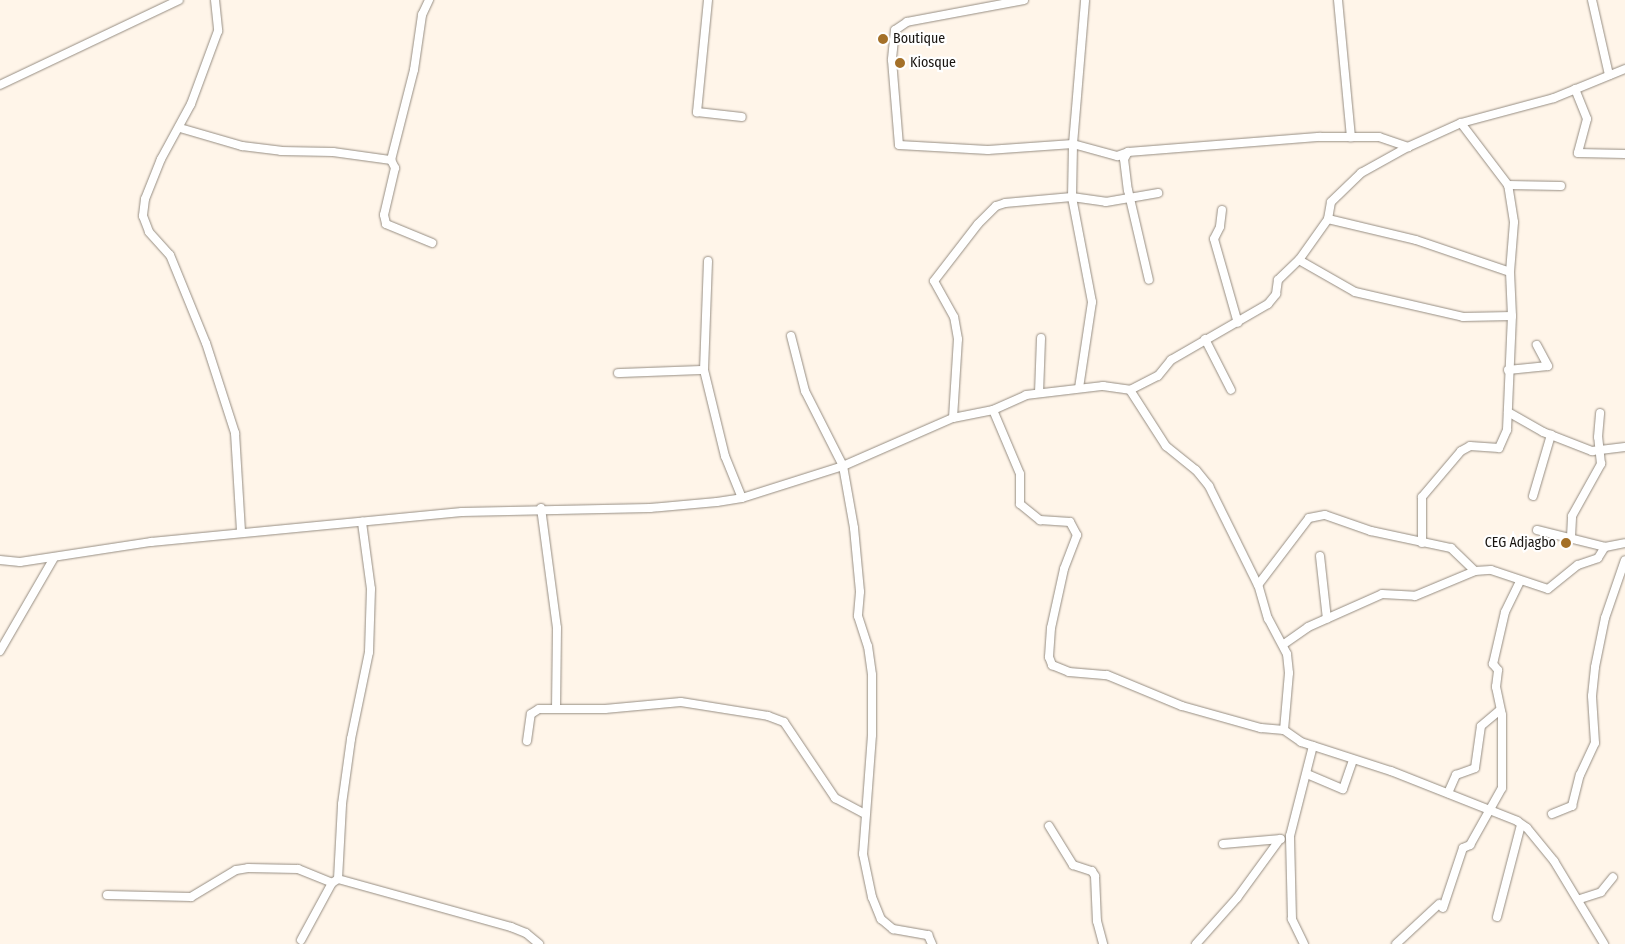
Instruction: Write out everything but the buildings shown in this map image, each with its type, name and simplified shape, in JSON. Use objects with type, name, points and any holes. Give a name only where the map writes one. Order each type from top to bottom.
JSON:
[{"type":"street","points":[[0,85],[179,0]]},
{"type":"street","points":[[215,0],[218,31],[180,128],[161,159],[145,199],[144,216],[149,232],[170,256],[206,343],[235,433],[241,532]]},
{"type":"street","points":[[429,0],[422,15],[414,70],[391,160],[395,168],[384,215],[386,224],[432,243]]},
{"type":"street","points":[[708,0],[697,112],[742,117]]},
{"type":"street","points":[[1024,0],[907,22],[895,30],[892,60],[899,145],[988,150],[1073,144],[1117,156],[1128,152],[1351,137],[1379,137],[1408,146]]},
{"type":"street","points":[[1079,388],[1092,302],[1072,197],[1073,144],[1085,0]]},
{"type":"street","points":[[1338,0],[1351,137]]},
{"type":"street","points":[[1592,0],[1609,75]]},
{"type":"street","points":[[1130,390],[1158,376],[1171,360],[1268,304],[1276,294],[1278,280],[1299,260],[1328,219],[1331,202],[1340,190],[1360,173],[1408,146],[1461,123],[1575,89],[1625,69]]},
{"type":"street","points":[[1575,89],[1587,119],[1578,153],[1625,154]]},
{"type":"street","points":[[1422,543],[1422,497],[1461,451],[1470,446],[1499,448],[1507,430],[1508,370],[1512,316],[1510,272],[1514,222],[1508,185],[1461,123]]},
{"type":"street","points":[[180,128],[242,146],[281,152],[333,152],[391,160]]},
{"type":"street","points":[[1128,152],[1124,159],[1139,245],[1149,280]]},
{"type":"street","points":[[1508,185],[1561,186]]},
{"type":"street","points":[[953,418],[958,339],[954,317],[934,281],[935,276],[950,263],[996,206],[1072,197],[1106,202],[1132,200],[1158,193]]},
{"type":"street","points":[[1222,210],[1220,227],[1214,239],[1238,323]]},
{"type":"street","points":[[1328,219],[1416,240],[1510,272]]},
{"type":"street","points":[[1299,260],[1355,292],[1464,318],[1512,316]]},
{"type":"street","points":[[708,261],[704,370],[725,456],[742,498]]},
{"type":"street","points":[[792,336],[805,392],[843,466],[854,528],[860,592],[858,616],[871,666],[872,735],[863,854],[881,919],[893,929],[928,935],[932,944]]},
{"type":"street","points":[[1039,393],[1041,338]]},
{"type":"street","points":[[1206,339],[1231,390]]},
{"type":"street","points":[[1508,370],[1548,366],[1537,345]]},
{"type":"street","points":[[618,373],[704,370]]},
{"type":"street","points":[[0,560],[20,562],[241,532],[462,512],[541,508],[672,507],[742,498],[843,466],[953,418],[993,410],[1039,393],[1119,386],[1130,390],[1166,446],[1203,476],[1258,585],[1268,619],[1284,644],[1289,673],[1284,730]]},
{"type":"street","points":[[993,410],[1020,474],[1020,504],[1040,520],[1070,522],[1077,535],[1064,569],[1051,628],[1049,657],[1052,665],[1069,672],[1107,675],[1182,706],[1261,728],[1284,730],[1313,746],[1492,809],[1527,828],[1554,860],[1580,899],[1604,944]]},
{"type":"street","points":[[1508,412],[1551,435],[1592,451],[1625,447]]},
{"type":"street","points":[[1571,537],[1572,516],[1601,464],[1602,451],[1598,437],[1600,413]]},
{"type":"street","points":[[1533,496],[1551,435]]},
{"type":"street","points":[[541,508],[557,628],[556,709]]},
{"type":"street","points":[[1258,585],[1280,560],[1303,525],[1316,515],[1422,543],[1451,548],[1475,571]]},
{"type":"street","points":[[301,940],[335,881],[342,804],[351,739],[369,652],[371,589],[362,522]]},
{"type":"street","points":[[1537,530],[1605,547],[1625,543]]},
{"type":"street","points":[[1284,644],[1308,627],[1382,594],[1415,596],[1475,571],[1491,570],[1548,589],[1578,565],[1598,558],[1605,547]]},
{"type":"street","points":[[1320,556],[1327,619]]},
{"type":"street","points":[[0,651],[54,558]]},
{"type":"street","points":[[1552,814],[1572,806],[1580,775],[1595,743],[1592,696],[1595,667],[1605,618],[1625,560]]},
{"type":"street","points":[[1396,944],[1441,906],[1463,848],[1470,845],[1492,809],[1502,788],[1500,710],[1496,687],[1498,670],[1493,664],[1495,648],[1505,612],[1520,581]]},
{"type":"street","points":[[527,741],[534,710],[625,708],[681,702],[776,718],[784,722],[835,798],[865,814]]},
{"type":"street","points":[[1448,793],[1456,775],[1476,768],[1481,726],[1500,710]]},
{"type":"street","points":[[1304,944],[1292,919],[1290,836],[1313,746]]},
{"type":"street","points":[[1307,774],[1343,789],[1353,760]]},
{"type":"street","points":[[1497,917],[1521,825]]},
{"type":"street","points":[[1049,826],[1073,865],[1092,871],[1095,876],[1097,921],[1103,944]]},
{"type":"street","points":[[1223,844],[1280,839],[1290,836]]},
{"type":"street","points":[[1196,944],[1237,898],[1280,839]]},
{"type":"street","points":[[107,895],[191,897],[236,870],[248,868],[298,869],[335,881],[511,927],[526,933],[539,944]]},
{"type":"street","points":[[1580,899],[1601,892],[1613,877]]},
{"type":"place","name":"Boutique","points":[[883,39]]},
{"type":"place","name":"Kiosque","points":[[900,63]]},
{"type":"place","name":"CEG Adjagbo","points":[[1566,543]]}]
